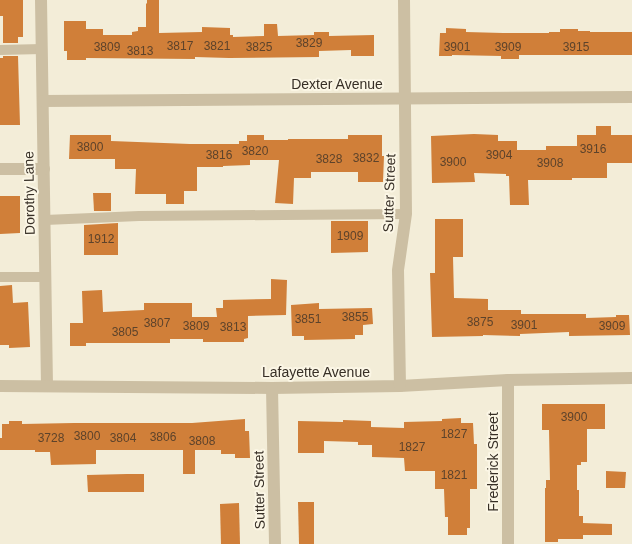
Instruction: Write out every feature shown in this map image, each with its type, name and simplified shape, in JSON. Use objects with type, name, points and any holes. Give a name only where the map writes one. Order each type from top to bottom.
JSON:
[{"type":"street","name":"Dorothy Lane","points":[[41,0],[47,386]]},
{"type":"street","name":"Sutter Street","points":[[400,386],[398,270],[406,214],[404,0]]},
{"type":"street","name":"Dexter Avenue","points":[[43,101],[632,97]]},
{"type":"street","points":[[0,169],[44,169]]},
{"type":"street","name":"Lafayette Avenue","points":[[0,386],[272,388],[400,386],[508,380],[632,378]]},
{"type":"street","name":"Frederick Street","points":[[508,380],[508,544]]},
{"type":"street","name":"Sutter Street","points":[[272,388],[275,544]]},
{"type":"lane","points":[[0,50],[42,49]]},
{"type":"lane","points":[[44,220],[139,216],[406,214]]},
{"type":"lane","points":[[0,277],[46,277]]},
{"type":"building","points":[[0,0],[23,0],[23,37],[18,37],[18,43],[3,43],[3,16],[0,16]]},
{"type":"building","points":[[147,0],[159,0],[159,33],[202,32],[202,27],[230,28],[230,35],[233,35],[233,37],[264,36],[264,24],[277,24],[278,36],[314,35],[314,32],[329,32],[329,36],[374,35],[374,56],[351,56],[351,50],[319,51],[319,57],[195,57],[195,59],[86,58],[86,60],[67,60],[67,51],[64,51],[64,21],[86,21],[86,29],[103,29],[103,35],[132,35],[132,32],[138,31],[138,27],[146,27]]},
{"type":"building","points":[[446,28],[466,29],[466,32],[503,33],[549,33],[560,32],[560,29],[578,29],[578,31],[590,32],[632,32],[632,55],[519,55],[519,59],[501,59],[501,56],[439,56],[440,33],[446,33]]},
{"type":"building","points":[[3,56],[18,56],[20,125],[0,125],[0,58],[3,58]]},
{"type":"building","points":[[596,126],[611,126],[611,135],[632,135],[632,163],[607,163],[607,178],[528,180],[529,205],[510,205],[509,176],[506,176],[506,174],[474,173],[475,182],[432,183],[431,136],[474,134],[498,135],[498,141],[517,141],[517,150],[546,150],[546,146],[577,146],[577,135],[596,135]]},
{"type":"building","points":[[70,135],[111,135],[111,141],[239,144],[239,141],[247,141],[247,135],[264,135],[264,140],[288,140],[348,139],[348,135],[382,135],[382,156],[384,156],[383,182],[358,182],[358,172],[311,172],[311,178],[294,178],[293,204],[275,203],[279,160],[250,160],[250,165],[197,167],[197,191],[184,191],[184,204],[166,204],[166,194],[135,194],[136,169],[115,169],[115,159],[69,159]]},
{"type":"building","points":[[93,193],[111,193],[111,211],[94,211]]},
{"type":"building","points":[[0,196],[20,196],[20,233],[0,234]]},
{"type":"building","points":[[435,219],[463,219],[463,257],[453,257],[454,298],[488,299],[488,310],[521,310],[521,314],[586,314],[586,318],[629,315],[630,335],[569,336],[569,332],[520,334],[520,336],[483,335],[432,337],[430,273],[435,273]]},
{"type":"building","points":[[331,221],[368,221],[368,252],[331,253]]},
{"type":"building","points":[[118,223],[118,255],[84,255],[84,225]]},
{"type":"building","points":[[271,279],[287,280],[286,315],[248,316],[248,338],[244,339],[244,342],[203,342],[203,339],[170,339],[170,343],[86,343],[86,346],[70,346],[70,323],[83,323],[82,291],[102,290],[103,312],[144,310],[144,303],[192,303],[192,317],[217,317],[216,308],[223,308],[223,300],[271,299]]},
{"type":"building","points":[[12,285],[13,303],[28,302],[30,347],[9,348],[9,345],[0,345],[0,286]]},
{"type":"building","points":[[319,303],[319,309],[372,308],[373,324],[363,325],[363,335],[355,335],[355,339],[304,340],[304,336],[292,336],[291,305]]},
{"type":"building","points":[[542,404],[605,404],[605,429],[587,429],[587,462],[581,462],[581,465],[577,465],[577,490],[579,490],[579,516],[583,516],[583,523],[612,524],[612,535],[583,535],[583,539],[558,539],[558,542],[545,542],[545,488],[546,480],[550,480],[549,430],[542,430]]},
{"type":"building","points":[[461,418],[461,423],[473,423],[474,444],[477,444],[477,489],[470,489],[470,528],[467,528],[467,535],[448,535],[448,517],[445,517],[444,489],[435,489],[435,471],[405,471],[404,458],[372,457],[372,445],[358,445],[358,442],[324,441],[324,453],[298,453],[298,421],[371,421],[371,427],[404,428],[404,422],[442,421],[442,419]]},
{"type":"building","points":[[245,419],[245,431],[249,431],[250,458],[235,458],[235,454],[221,454],[221,450],[195,450],[195,474],[183,474],[183,450],[96,450],[96,464],[51,465],[50,452],[35,452],[35,450],[0,450],[2,424],[9,424],[9,421],[22,421],[22,424],[192,423]]},
{"type":"building","points":[[606,471],[626,472],[625,488],[606,488]]},
{"type":"building","points":[[144,474],[144,492],[88,492],[87,475]]},
{"type":"building","points":[[298,502],[314,502],[314,544],[299,544]]},
{"type":"building","points":[[239,503],[240,544],[221,544],[220,504]]}]
